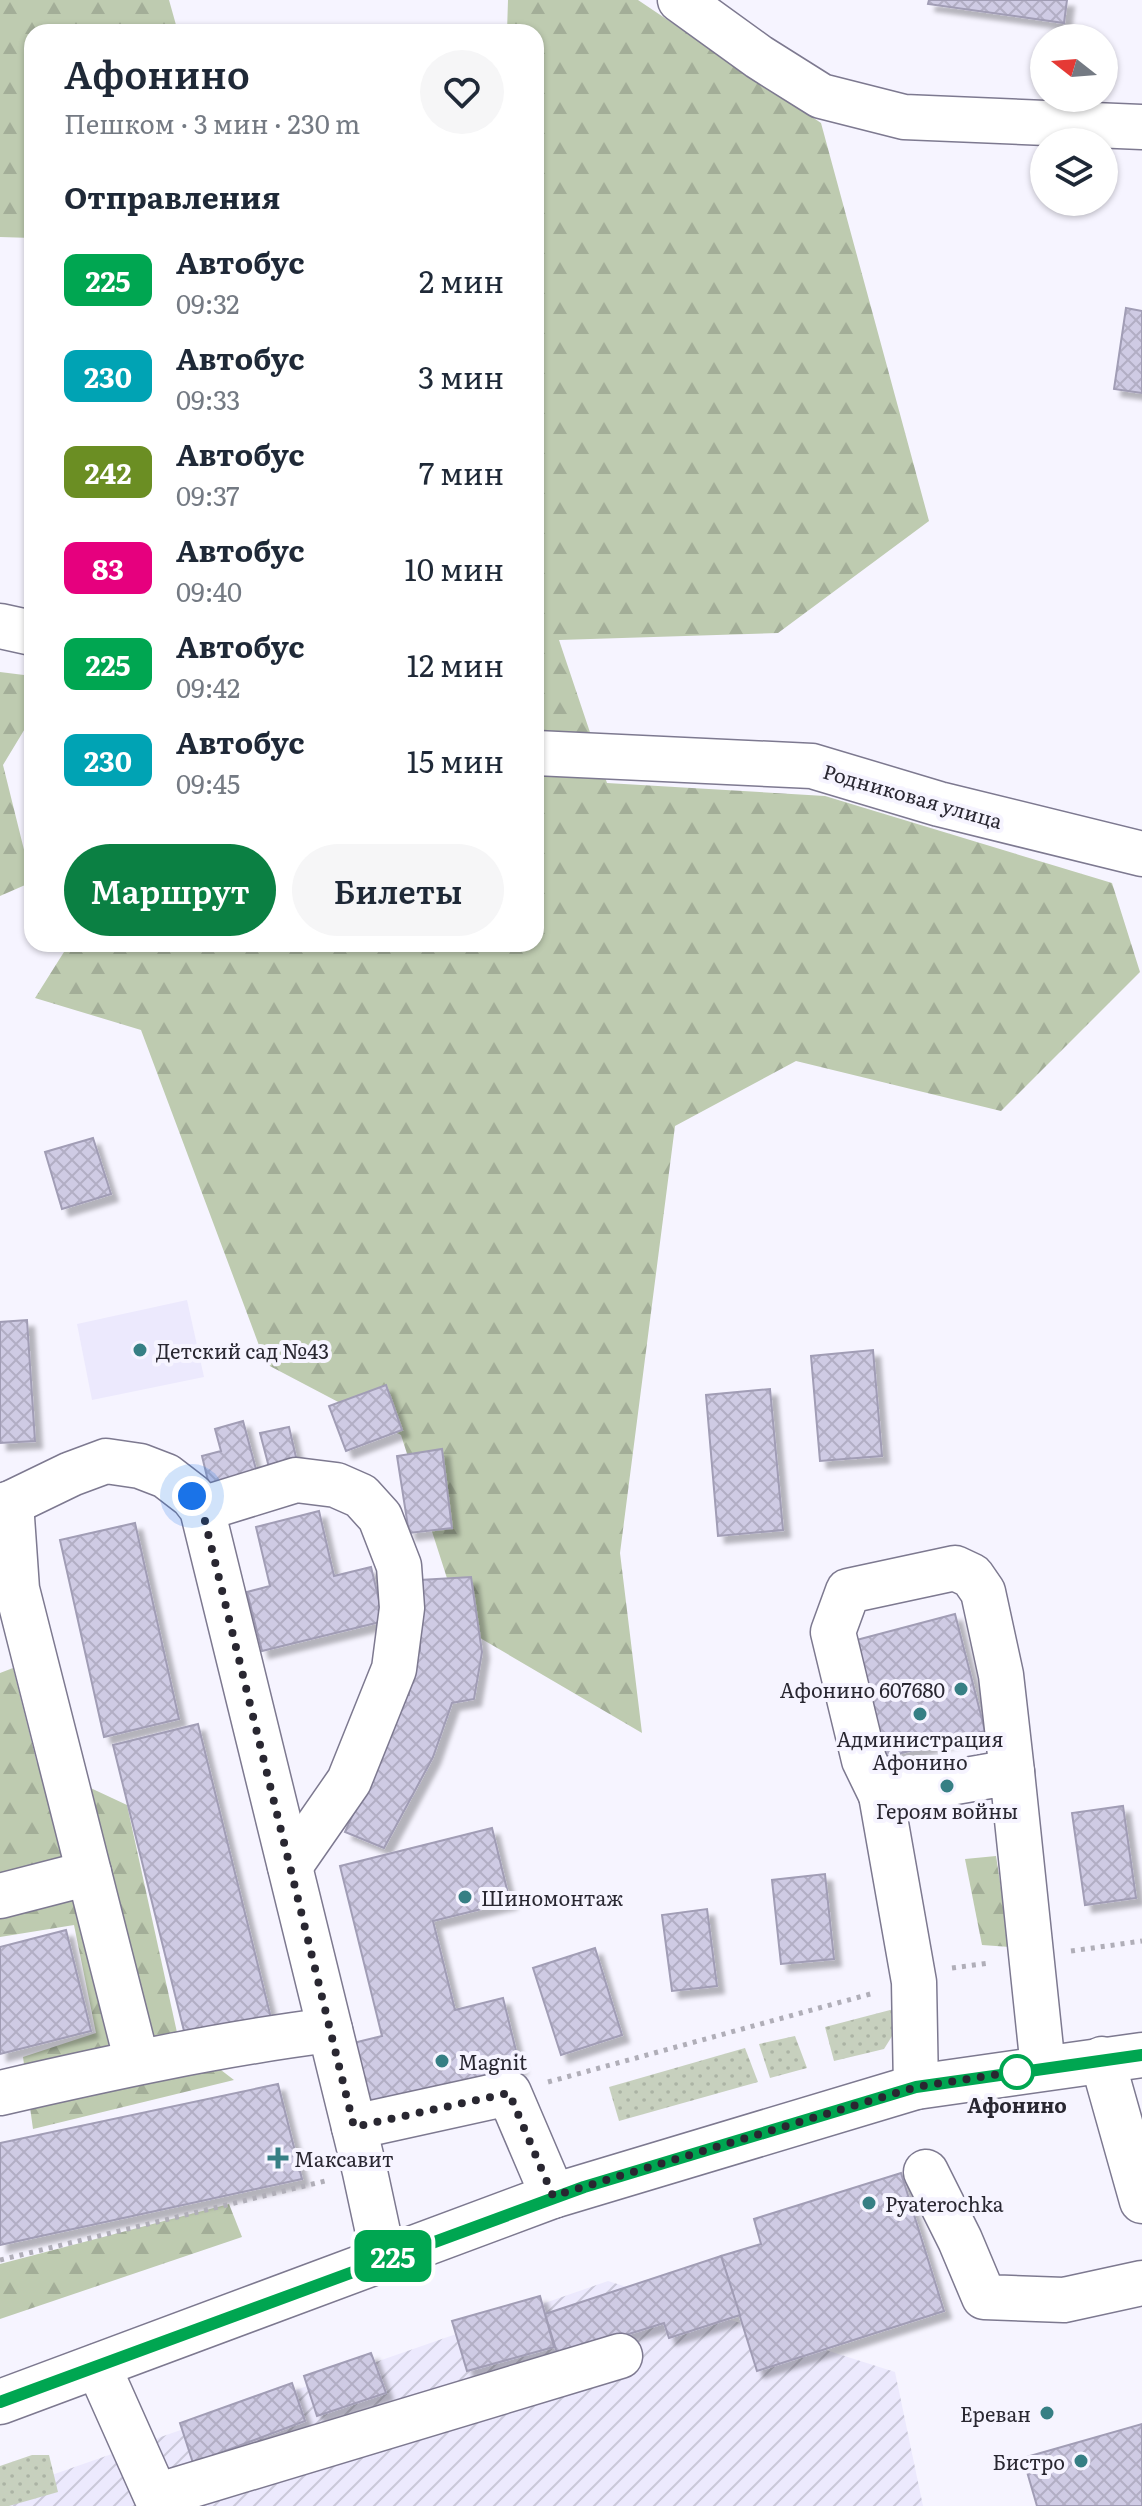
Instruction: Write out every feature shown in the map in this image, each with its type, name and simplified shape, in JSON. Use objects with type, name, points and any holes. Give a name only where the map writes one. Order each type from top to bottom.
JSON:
[{"type":"street","points":[[680,0],[759,57],[821,96],[904,117],[1142,127]]},
{"type":"street","points":[[0,626],[24,631]]},
{"type":"street","name":"Родниковая улица","points":[[544,753],[812,766],[939,804],[1142,854]]},
{"type":"street","points":[[137,2062],[17,1589],[6,1505],[106,1461],[140,1466],[166,1476],[197,1503],[290,1866],[384,2260]]},
{"type":"street","points":[[197,1503],[296,1480],[336,1485],[361,1496],[380,1517],[399,1566],[402,1608],[394,1669],[349,1781],[290,1866]]},
{"type":"street","points":[[916,2087],[914,1982],[881,1795],[864,1760],[833,1632],[848,1591],[955,1568],[972,1576],[983,1592],[1001,1675],[1043,2068]]},
{"type":"street","points":[[881,1795],[1012,1772]]},
{"type":"street","points":[[0,1896],[89,1873]]},
{"type":"street","points":[[0,2093],[137,2062],[330,2030]]},
{"type":"street","points":[[0,2402],[553,2196],[916,2087],[1122,2057],[1142,2201]]},
{"type":"street","points":[[354,2127],[509,2093],[553,2196]]},
{"type":"street","points":[[926,2172],[984,2297],[1064,2300],[1142,2283]]},
{"type":"street","points":[[98,2366],[143,2501],[620,2356]]},
{"type":"path","points":[[509,2093],[914,1982],[939,1970],[1142,1941]]},
{"type":"path","points":[[0,2260],[365,2172]]},
{"type":"shaded area","name":"Детский сад №43","points":[[187,1300],[204,1377],[92,1400],[77,1324]]},
{"type":"shaded area","points":[[608,2281],[895,2372],[923,2506],[0,2506],[0,2493]]},
{"type":"green space","points":[[0,0],[169,0],[176,24],[24,24],[24,238],[0,237]]},
{"type":"green space","points":[[508,0],[638,0],[821,123],[929,521],[778,633],[559,640],[607,783],[825,796],[1112,883],[1140,972],[1001,1111],[796,1061],[675,1126],[620,1553],[642,1733],[463,1628],[401,1435],[266,1364],[141,1030],[35,998],[64,952],[544,952],[544,24],[507,24]]},
{"type":"green space","points":[[0,672],[24,675],[24,730],[3,765],[24,850],[24,886],[0,896]]},
{"type":"green space","points":[[13,1668],[37,1763],[127,1805],[178,2037],[234,2080],[33,2129],[23,2057],[96,2033],[74,1925],[0,1937],[0,1673]]},
{"type":"green space","points":[[996,1856],[1010,1947],[982,1945],[965,1859]]},
{"type":"green space","points":[[894,2009],[894,2033],[884,2049],[834,2061],[825,2027]]},
{"type":"green space","points":[[795,2036],[807,2068],[770,2078],[759,2044]]},
{"type":"green space","points":[[745,2048],[758,2082],[619,2121],[609,2087]]},
{"type":"green space","points":[[229,2204],[242,2237],[0,2319],[0,2264]]},
{"type":"green space","points":[[32,2455],[49,2455],[58,2492],[0,2506],[0,2466]]},
{"type":"building","points":[[929,0],[1067,0],[1064,23],[928,4]]},
{"type":"building","points":[[1126,308],[1142,311],[1142,393],[1114,389]]},
{"type":"building","points":[[93,1138],[111,1194],[62,1209],[45,1152]]},
{"type":"building","points":[[27,1320],[35,1441],[0,1443],[0,1322]]},
{"type":"building","points":[[873,1350],[882,1456],[820,1461],[811,1356]]},
{"type":"building","points":[[386,1385],[402,1430],[346,1451],[329,1406]]},
{"type":"building","points":[[770,1389],[783,1530],[718,1536],[706,1395]]},
{"type":"building","points":[[243,1421],[257,1473],[209,1485],[202,1456],[221,1451],[215,1429]]},
{"type":"building","points":[[289,1427],[298,1466],[270,1471],[260,1433]]},
{"type":"building","points":[[442,1449],[452,1528],[409,1533],[397,1456]]},
{"type":"building","points":[[319,1511],[334,1576],[371,1567],[384,1621],[262,1651],[247,1592],[270,1586],[256,1527]]},
{"type":"building","points":[[135,1523],[179,1719],[104,1737],[60,1540]]},
{"type":"building","points":[[471,1577],[482,1652],[474,1699],[452,1703],[433,1757],[384,1848],[345,1832],[379,1755],[396,1698],[409,1695],[410,1653],[420,1651],[420,1580]]},
{"type":"building","points":[[955,1614],[985,1731],[879,1759],[849,1642]]},
{"type":"building","points":[[198,1724],[271,2018],[186,2039],[113,1745]]},
{"type":"building","points":[[1123,1806],[1136,1898],[1085,1905],[1072,1813]]},
{"type":"building","points":[[492,1828],[510,1902],[433,1921],[455,2010],[503,1998],[520,2067],[364,2106],[349,2044],[382,2036],[340,1866]]},
{"type":"building","points":[[825,1874],[834,1959],[781,1964],[772,1880]]},
{"type":"building","points":[[707,1909],[717,1986],[672,1991],[662,1915]]},
{"type":"building","points":[[66,1930],[91,2031],[0,2054],[0,1947]]},
{"type":"building","points":[[595,1948],[622,2035],[561,2055],[533,1968]]},
{"type":"building","points":[[278,2084],[302,2179],[0,2245],[0,2143]]},
{"type":"building","points":[[901,2173],[944,2311],[757,2371],[721,2256],[761,2244],[754,2219]]},
{"type":"building","points":[[721,2256],[740,2315],[669,2338],[664,2323],[558,2356],[545,2314]]},
{"type":"building","points":[[540,2296],[554,2347],[467,2371],[452,2321]]},
{"type":"building","points":[[371,2353],[386,2393],[317,2416],[304,2376]]},
{"type":"building","points":[[292,2383],[305,2421],[193,2463],[180,2423]]},
{"type":"building","points":[[1142,2424],[1142,2506],[1037,2506],[1023,2458]]},
{"type":"bus line","name":"225","points":[[0,2402],[553,2196],[916,2087],[1142,2055]]},
{"type":"place","name":"Детский сад №43","points":[[140,1350]]},
{"type":"place","name":"Афонино 607680","points":[[961,1689]]},
{"type":"place","name":"Администрация Афонино","points":[[920,1714]]},
{"type":"place","name":"Героям войны","points":[[947,1786]]},
{"type":"place","name":"Шиномонтаж","points":[[465,1897]]},
{"type":"place","name":"Magnit","points":[[442,2061]]},
{"type":"place","name":"Афонино","points":[[1017,2072]]},
{"type":"place","name":"Максавит","points":[[278,2158]]},
{"type":"place","name":"Pyaterochka","points":[[869,2203]]},
{"type":"place","name":"Ереван","points":[[1047,2413]]},
{"type":"place","name":"Бистро","points":[[1081,2461]]},
{"type":"route","points":[[192,1496],[202,1509],[354,2127],[509,2093],[553,2196],[916,2087],[1020,2071],[1017,2072]]}]
